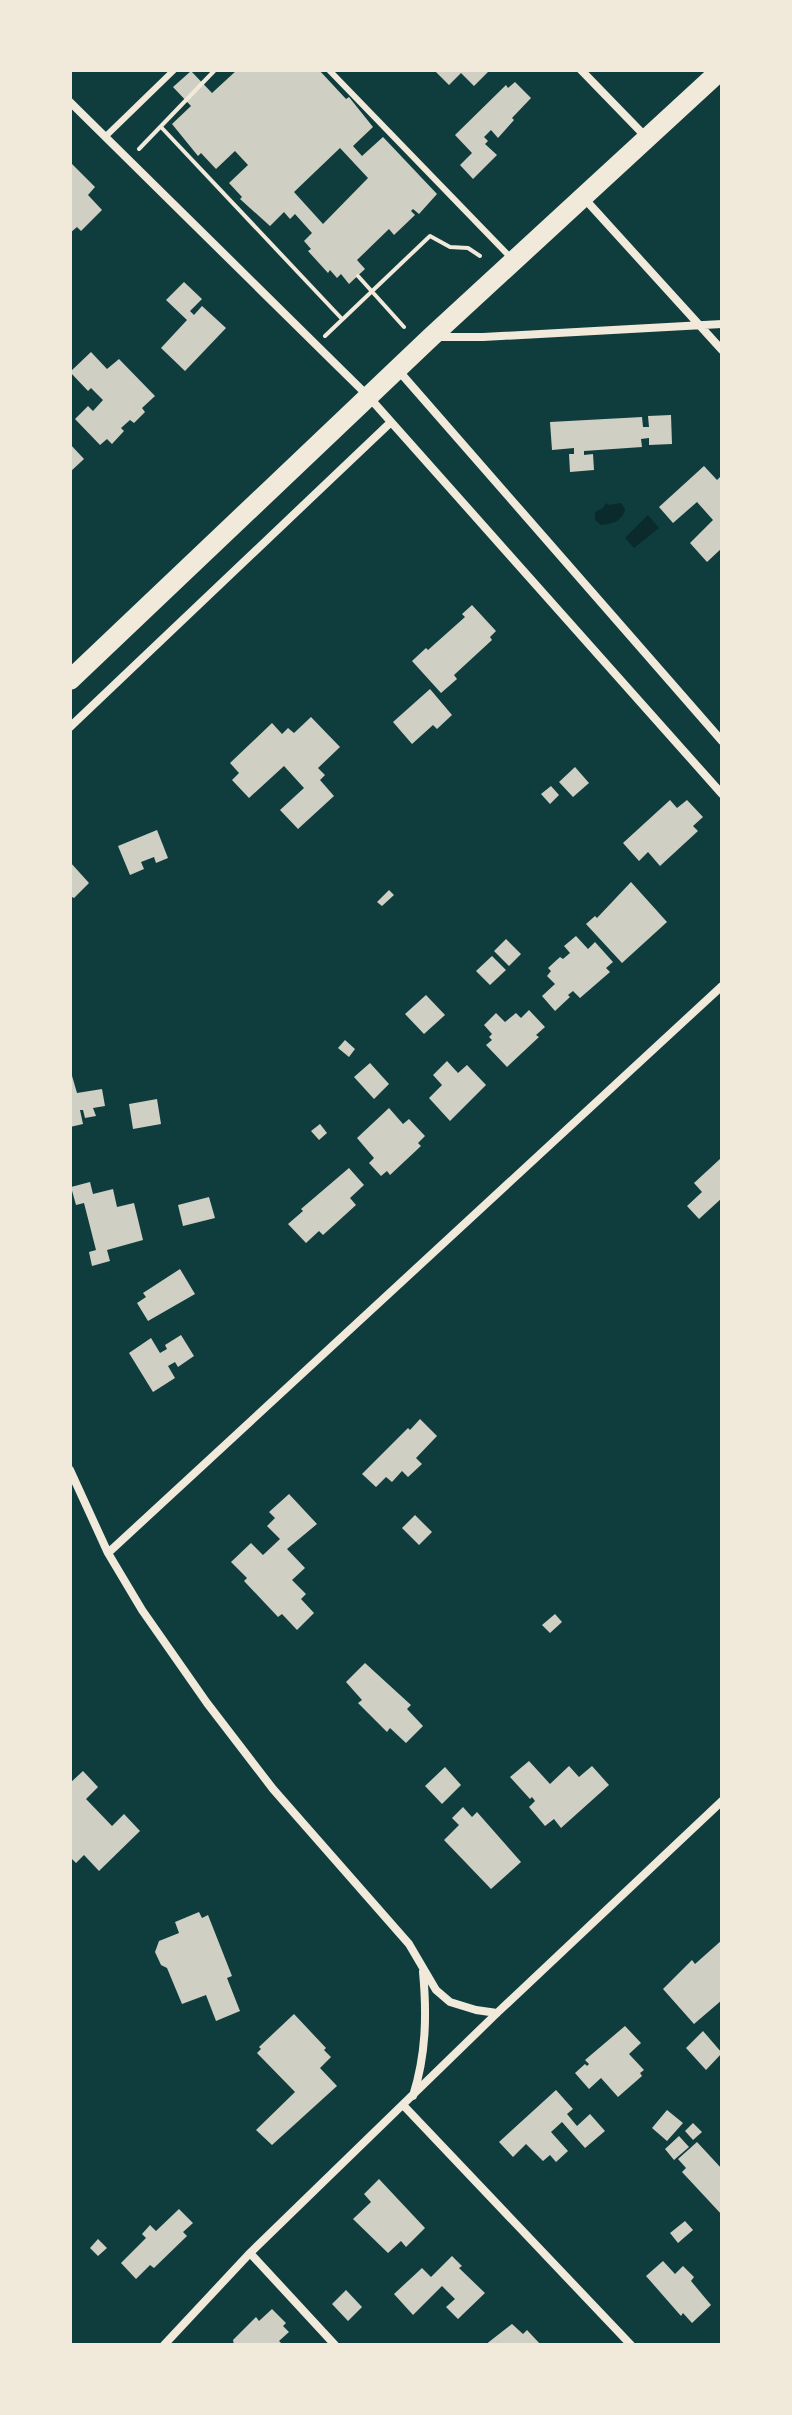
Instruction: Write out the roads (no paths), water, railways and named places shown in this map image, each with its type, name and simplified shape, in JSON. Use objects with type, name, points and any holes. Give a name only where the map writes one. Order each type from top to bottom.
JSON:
[{"type":"main road","points":[[70,680],[368,396],[721,70]]},
{"type":"street","points":[[581,70],[647,138]]},
{"type":"street","points":[[70,102],[368,396],[722,794]]},
{"type":"street","points":[[583,197],[722,350]]},
{"type":"street","points":[[431,337],[722,324]]},
{"type":"street","points":[[398,369],[722,741]]},
{"type":"street","points":[[70,727],[391,422]]},
{"type":"street","points":[[108,1553],[722,986]]},
{"type":"street","points":[[70,1470],[108,1553],[142,1610],[207,1703],[273,1789],[409,1944],[436,1990],[450,2002],[497,2013]]},
{"type":"street","points":[[164,2345],[250,2253],[497,2013],[722,1801]]},
{"type":"street","points":[[413,2097],[425,2043],[423,1971]]},
{"type":"street","points":[[404,2106],[631,2345]]},
{"type":"street","points":[[250,2253],[335,2345]]},
{"type":"lane","points":[[106,136],[174,70]]},
{"type":"lane","points":[[329,70],[515,262]]},
{"type":"water","points":[[606,503],[621,503],[625,509],[616,521],[601,525],[595,520],[595,512]]},
{"type":"water","points":[[648,515],[659,528],[634,548],[625,538]]}]
